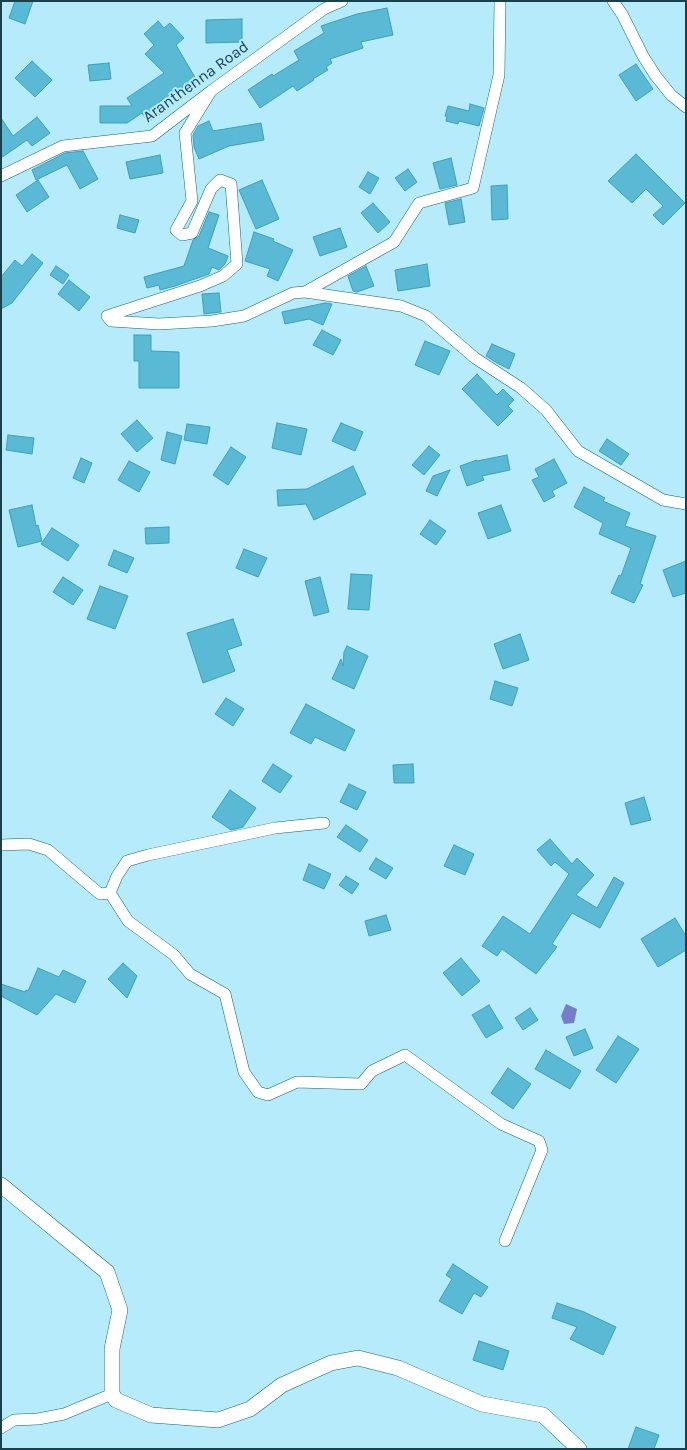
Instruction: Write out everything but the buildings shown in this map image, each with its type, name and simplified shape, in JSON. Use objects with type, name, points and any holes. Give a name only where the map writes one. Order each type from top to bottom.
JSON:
[{"type":"main road","points":[[1,1185],[108,1272],[120,1310],[112,1349],[112,1394],[116,1400],[151,1415],[218,1420],[250,1409],[282,1385],[332,1364],[358,1358],[398,1368],[482,1404],[542,1415],[579,1449]]},
{"type":"street","name":"Aranthenna Road","points":[[1,176],[63,146],[152,136],[324,8],[342,1]]},
{"type":"street","points":[[305,292],[394,242],[419,203],[473,188],[499,75],[500,1]]},
{"type":"street","points":[[613,1],[655,75],[671,95],[686,107]]},
{"type":"street","points":[[211,91],[185,132],[192,200],[176,230],[182,235],[192,233],[211,190],[220,180],[231,184],[237,264],[223,276],[200,286],[107,316],[111,321],[159,324],[212,321],[244,316],[293,293],[305,292],[401,306],[426,316],[475,358],[522,388],[546,410],[578,451],[663,500],[686,504]]},
{"type":"street","points":[[671,95],[686,94]]},
{"type":"street","points":[[110,893],[117,876],[127,861],[274,828],[324,823]]},
{"type":"street","points":[[1,845],[29,844],[48,850],[100,894],[110,893]]},
{"type":"street","points":[[110,893],[128,920],[174,955],[190,974],[225,994],[244,1072],[258,1092],[268,1095],[297,1082],[361,1084],[372,1071],[405,1055],[501,1124],[539,1142],[542,1150],[505,1242]]},
{"type":"street","points":[[1,1428],[14,1420],[38,1419],[64,1414],[112,1394]]},
{"type":"water","points":[[566,1004],[577,1009],[574,1023],[564,1024],[561,1016]]}]
